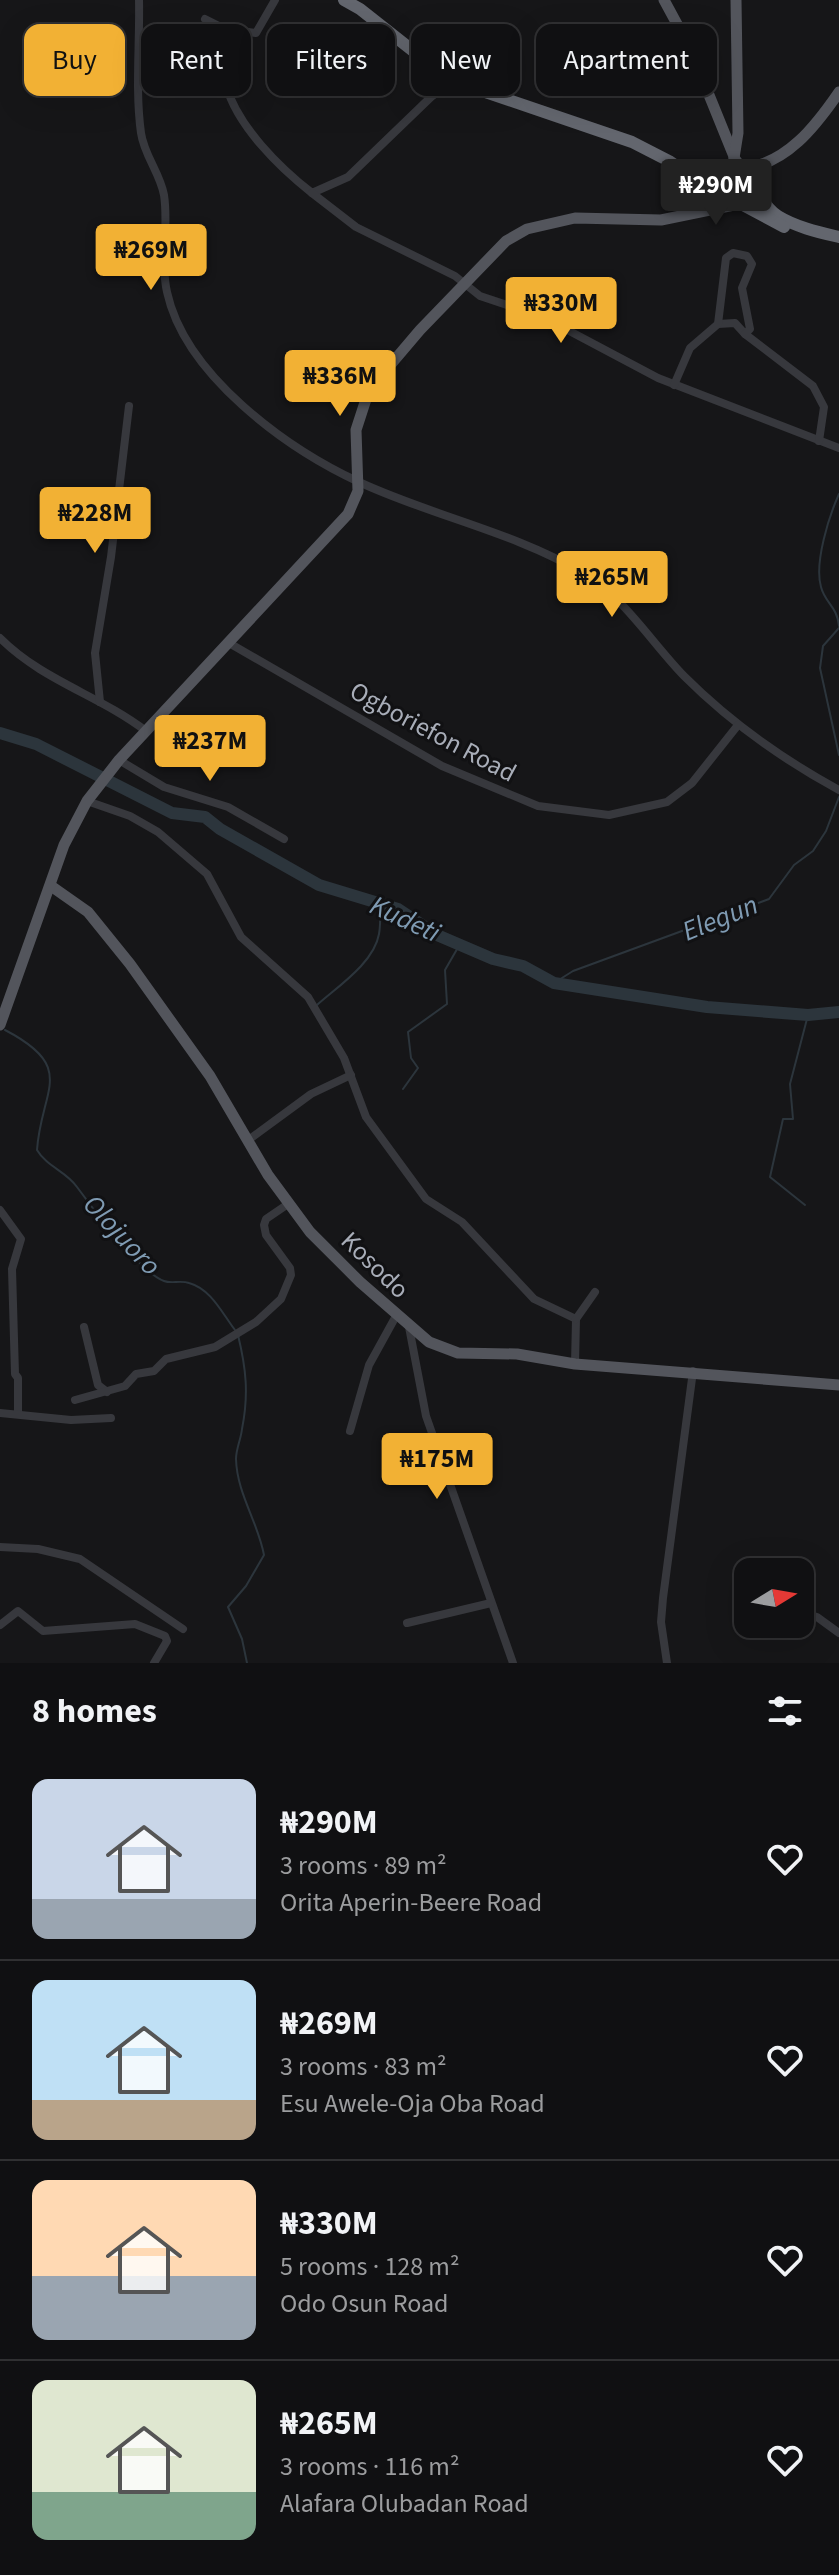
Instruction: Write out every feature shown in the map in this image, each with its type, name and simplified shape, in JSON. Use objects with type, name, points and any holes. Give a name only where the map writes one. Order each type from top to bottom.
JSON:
[{"type":"highway","points":[[344,0],[411,47]]},
{"type":"highway","points":[[362,0],[411,41]]},
{"type":"highway","points":[[509,96],[601,127],[725,191],[740,204],[839,244]]},
{"type":"highway","points":[[725,191],[758,189]]},
{"type":"highway","points":[[740,204],[754,204],[758,189]]},
{"type":"highway","points":[[758,189],[775,214],[796,227],[839,237]]},
{"type":"highway","points":[[796,227],[839,228]]},
{"type":"main road","points":[[664,0],[690,48],[735,159],[758,189],[770,163]]},
{"type":"main road","points":[[686,215],[725,191],[735,159],[738,133],[736,0]]},
{"type":"main road","points":[[743,169],[770,163],[799,141],[839,92]]},
{"type":"main road","points":[[0,1025],[64,845],[87,801],[119,760],[341,524],[356,499],[360,483],[356,430],[369,390],[420,330],[467,285],[506,241],[527,229],[575,218],[661,220],[740,204]]},
{"type":"main road","name":"Kosodo","points":[[51,886],[73,899],[103,928],[210,1076],[288,1204],[325,1249],[396,1316],[442,1349],[458,1353],[517,1354],[575,1364],[839,1385]]},
{"type":"street","points":[[139,0],[141,136],[164,192],[165,281],[172,307],[197,352],[243,405],[291,445],[360,483],[432,513],[534,548],[584,573],[605,588],[686,677],[738,725],[783,758],[839,790]]},
{"type":"street","points":[[251,32],[256,33],[275,0]]},
{"type":"street","points":[[205,19],[215,24]]},
{"type":"street","points":[[232,96],[236,108],[278,161],[312,193],[364,232],[440,267],[491,301],[543,317],[674,385],[839,448]]},
{"type":"street","points":[[312,193],[348,177],[432,96]]},
{"type":"street","points":[[718,324],[726,258],[733,253],[747,256],[752,264],[742,288],[750,329],[745,334]]},
{"type":"street","points":[[674,385],[690,348],[718,324],[735,323],[813,386],[824,407],[819,441]]},
{"type":"street","points":[[100,702],[95,653],[111,557],[129,406]]},
{"type":"street","points":[[0,638],[40,672],[100,702],[146,731]]},
{"type":"street","name":"Ogboriefon Road","points":[[229,643],[442,766],[538,806],[609,815],[667,802],[692,783],[738,725]]},
{"type":"street","points":[[119,760],[164,787],[228,807],[284,839]]},
{"type":"street","points":[[87,801],[130,816],[158,832],[207,874],[241,937],[308,997],[351,1075],[366,1117],[426,1199],[462,1222],[534,1299],[576,1319]]},
{"type":"street","points":[[247,1141],[311,1094],[351,1075]]},
{"type":"street","points":[[75,1400],[130,1384],[136,1374],[154,1371],[173,1356],[202,1351],[226,1342],[256,1322],[281,1299],[291,1275],[290,1268],[266,1235],[264,1225],[266,1219],[288,1204]]},
{"type":"street","points":[[0,1210],[21,1239],[12,1279],[11,1332],[18,1378],[18,1414]]},
{"type":"street","points":[[575,1364],[576,1319],[595,1292]]},
{"type":"street","points":[[350,1431],[369,1365],[396,1316]]},
{"type":"street","points":[[84,1327],[98,1385],[107,1392]]},
{"type":"street","points":[[409,1327],[426,1416],[513,1663]]},
{"type":"street","points":[[667,1663],[661,1622],[663,1598],[693,1371]]},
{"type":"street","points":[[0,1413],[71,1420],[111,1418]]},
{"type":"street","points":[[0,1547],[38,1549],[80,1559],[183,1629]]},
{"type":"street","points":[[407,1623],[491,1603]]},
{"type":"street","points":[[0,1625],[18,1611],[43,1631],[143,1625],[165,1636],[167,1641],[154,1663]]},
{"type":"street","points":[[814,1616],[839,1633]]},
{"type":"waterway","name":"Elegun","points":[[839,494],[819,565],[823,592],[839,626]]},
{"type":"waterway","name":"Elegun","points":[[839,628],[823,646],[820,668],[839,755]]},
{"type":"waterway","name":"Kudeti","points":[[0,733],[36,744],[172,813],[205,817],[220,829],[319,885],[398,909],[437,935],[493,959],[523,966],[554,983],[707,1007],[808,1015],[839,1012]]},
{"type":"waterway","name":"Elegun","points":[[554,983],[573,971],[769,899],[794,865],[813,851],[826,831],[839,797]]},
{"type":"waterway","points":[[317,1005],[354,974],[370,955],[379,934],[380,903]]},
{"type":"waterway","points":[[403,1089],[418,1068],[411,1058],[408,1032],[447,1004],[445,970],[460,944]]},
{"type":"waterway","points":[[805,1205],[770,1177],[783,1119],[793,1119],[790,1084],[808,1015]]},
{"type":"waterway","name":"Olojuoro","points":[[5,1030],[41,1056],[48,1069],[50,1081],[37,1150],[41,1156],[73,1182],[118,1239],[154,1276],[164,1281],[186,1282],[204,1290],[235,1330]]},
{"type":"waterway","name":"Olojuoro","points":[[238,1335],[246,1393],[236,1455],[237,1472],[264,1555],[246,1586],[228,1607],[242,1639],[247,1663]]}]
